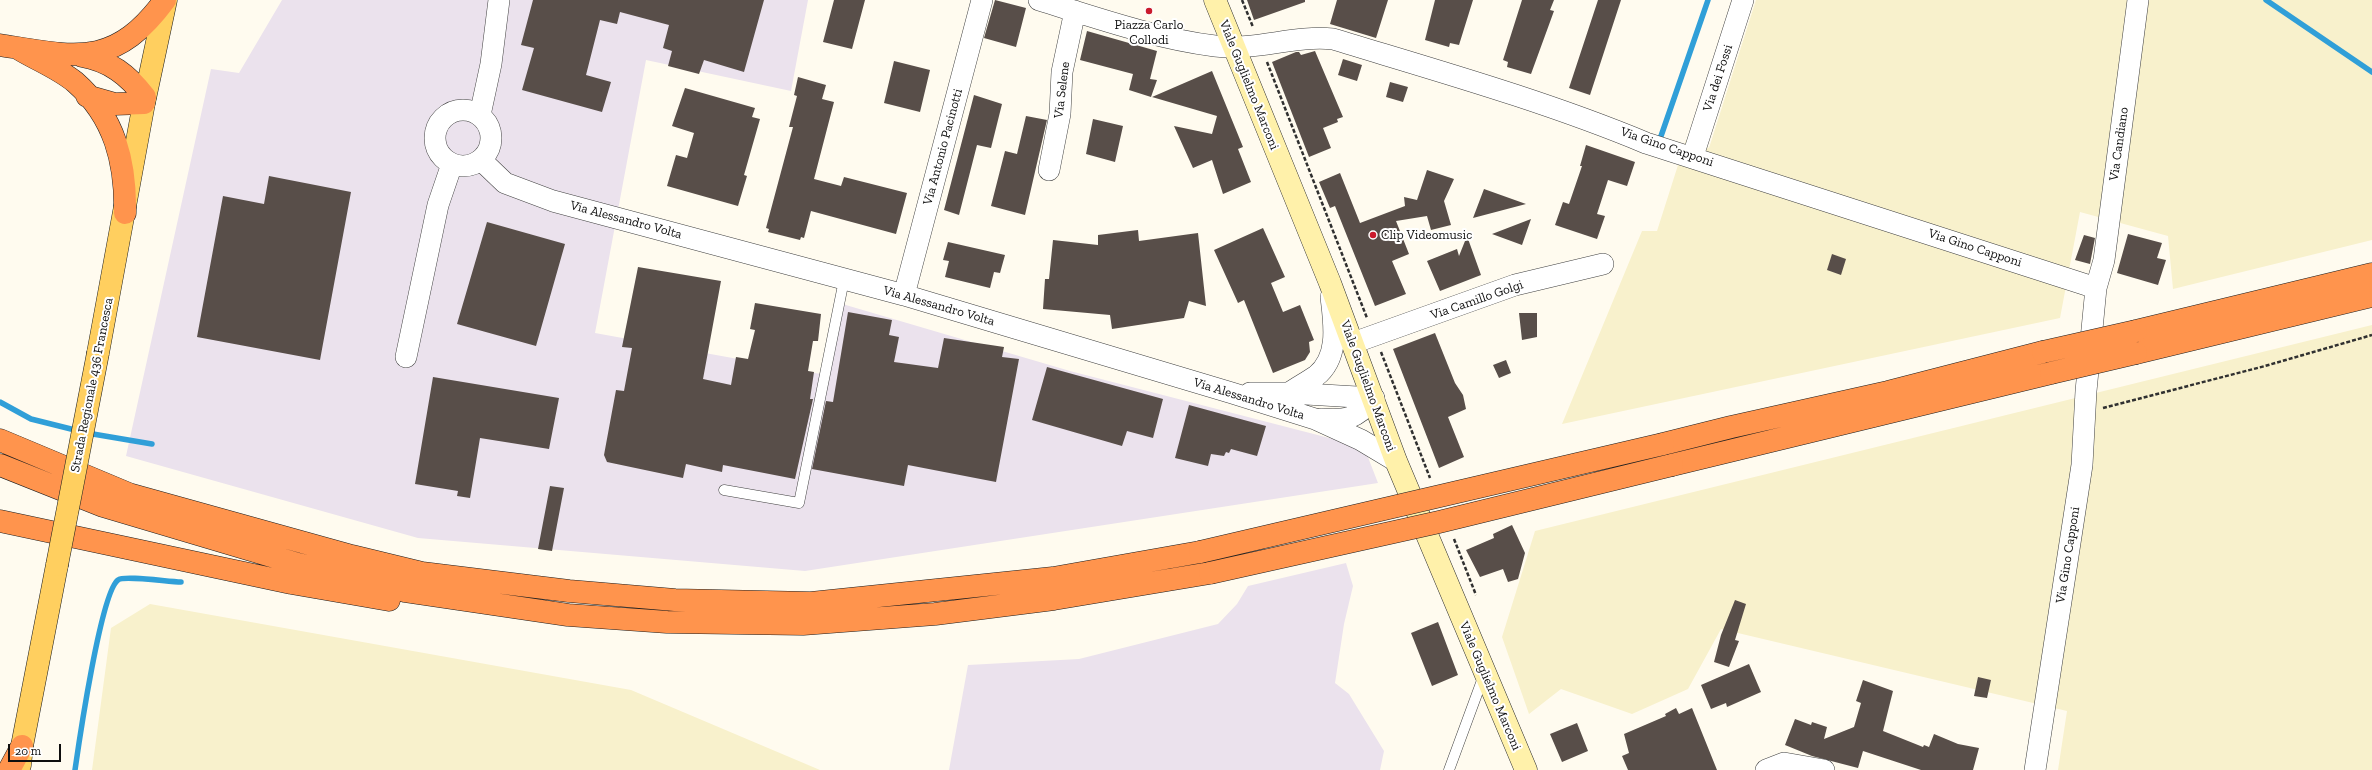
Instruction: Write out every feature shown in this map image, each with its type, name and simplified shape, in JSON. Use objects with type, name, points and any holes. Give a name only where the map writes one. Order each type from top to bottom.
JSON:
[{"type":"highway","points":[[75,55],[99,52],[123,43],[147,22],[166,0]]},
{"type":"highway","points":[[10,47],[75,55],[109,64],[132,81],[144,100],[115,104],[87,96]]},
{"type":"highway","points":[[10,47],[64,75],[87,96],[105,121],[122,159],[125,181],[125,213]]},
{"type":"highway","points":[[0,440],[129,494],[352,556],[422,573],[531,587],[675,600],[811,603],[1054,578],[1200,552],[1731,427],[1888,392],[2043,352],[2372,274]]},
{"type":"highway","points":[[0,521],[291,583],[466,614],[568,615],[667,622],[811,623],[935,614],[1054,599],[1210,573],[1439,522],[2372,296]]},
{"type":"highway","points":[[0,426],[129,494]]},
{"type":"highway","points":[[0,464],[103,506],[298,564],[405,591],[568,615]]},
{"type":"highway","points":[[9,770],[22,746]]},
{"type":"main road","name":"Strada Regionale 436 Francesca","points":[[20,770],[22,746],[125,213],[144,100],[166,0]]},
{"type":"street","points":[[480,115],[491,64],[499,0]]},
{"type":"street","name":"Via Antonio Pacinotti","points":[[904,295],[982,0]]},
{"type":"street","points":[[1039,0],[1146,32],[1215,46],[1234,47]]},
{"type":"street","name":"Viale Guglielmo Marconi","points":[[1215,0],[1330,283],[1374,398],[1396,461],[1526,770]]},
{"type":"street","name":"Via dei Fossi","points":[[1693,156],[1743,0]]},
{"type":"street","name":"Via Candiano","points":[[2096,288],[2104,260],[2138,0]]},
{"type":"street","name":"Via Selene","points":[[1049,170],[1060,114],[1062,72],[1075,11]]},
{"type":"street","name":"Via Gino Capponi","points":[[1234,47],[1261,47],[1317,38],[1333,39],[1535,103],[1607,127],[1646,143],[1693,156],[2096,288],[2082,465],[2035,770]]},
{"type":"street","points":[[457,111],[471,111],[480,115],[490,128],[492,137],[491,146],[481,160],[467,166],[452,164],[444,159],[438,152],[435,133],[438,124],[444,117],[457,111]]},
{"type":"street","name":"Via Alessandro Volta","points":[[481,160],[504,183],[553,200],[904,295],[1232,393],[1315,419],[1361,440],[1396,461]]},
{"type":"street","points":[[406,357],[438,206],[452,164]]},
{"type":"street","name":"Via Camillo Golgi","points":[[1353,343],[1515,285],[1603,264]]},
{"type":"street","points":[[1289,393],[1317,375],[1330,356],[1334,335],[1330,283]]},
{"type":"street","points":[[1232,393],[1289,393],[1374,398]]},
{"type":"street","points":[[1315,419],[1344,420],[1364,409],[1374,398]]},
{"type":"street","points":[[1766,770],[1784,763],[1824,770]]},
{"type":"lane","points":[[724,490],[799,503],[844,280]]},
{"type":"lane","points":[[1449,770],[1484,673]]},
{"type":"path","points":[[1242,0],[1432,483]]},
{"type":"path","points":[[2085,412],[2265,366],[2372,335]]},
{"type":"path","points":[[1452,534],[1478,601]]},
{"type":"shaded area","points":[[282,0],[808,0],[791,91],[646,60],[595,333],[826,375],[839,303],[1070,371],[1364,447],[1378,483],[805,571],[418,538],[126,456],[211,69],[239,73]]},
{"type":"shaded area","points":[[1756,0],[2372,0],[2372,240],[2173,289],[2168,236],[2080,212],[2060,318],[1562,424],[1642,231],[1657,231],[1686,140],[1709,148]]},
{"type":"shaded area","points":[[2372,325],[2372,770],[2058,770],[2067,711],[1721,629],[1688,689],[1632,714],[1561,689],[1529,714],[1502,637],[1535,531]]},
{"type":"shaded area","points":[[1346,563],[1353,586],[1344,624],[1335,683],[1349,694],[1384,751],[1380,770],[949,770],[968,665],[1079,659],[1218,624],[1237,604],[1248,586]]},
{"type":"shaded area","points":[[150,604],[631,690],[820,770],[92,770],[111,628]]},
{"type":"building","points":[[533,0],[764,0],[744,72],[704,60],[699,74],[668,66],[672,51],[663,48],[669,25],[620,12],[617,24],[600,20],[586,75],[611,82],[602,112],[522,90],[534,48],[521,45]]},
{"type":"building","points":[[834,0],[865,0],[852,49],[823,42]]},
{"type":"building","points":[[995,0],[1026,8],[1016,47],[984,38]]},
{"type":"building","points":[[1247,0],[1305,0],[1305,2],[1254,20]]},
{"type":"building","points":[[1337,0],[1388,0],[1376,38],[1330,24]]},
{"type":"building","points":[[1435,0],[1473,0],[1459,45],[1450,43],[1449,47],[1425,40]]},
{"type":"building","points":[[1522,0],[1554,0],[1550,10],[1554,11],[1531,74],[1507,67],[1508,62],[1503,60]]},
{"type":"building","points":[[1598,0],[1621,0],[1590,95],[1569,88]]},
{"type":"building","points":[[1087,31],[1157,51],[1150,79],[1157,80],[1151,97],[1129,90],[1133,74],[1080,60]]},
{"type":"building","points":[[1315,51],[1343,117],[1337,119],[1338,122],[1323,128],[1331,148],[1309,157],[1272,62],[1296,52],[1299,52],[1301,55]]},
{"type":"building","points":[[1343,59],[1362,65],[1357,81],[1338,75]]},
{"type":"building","points":[[894,61],[930,70],[920,112],[884,103]]},
{"type":"building","points":[[1212,71],[1243,147],[1238,149],[1251,182],[1223,194],[1212,160],[1193,168],[1174,126],[1212,134],[1217,116],[1152,97]]},
{"type":"building","points":[[798,77],[826,85],[822,99],[834,102],[814,179],[841,186],[844,177],[907,193],[896,234],[811,211],[804,238],[801,237],[800,240],[768,232],[769,229],[766,228],[793,127],[789,127],[797,96],[794,95]]},
{"type":"building","points":[[1390,82],[1408,87],[1403,102],[1386,97]]},
{"type":"building","points":[[685,88],[755,108],[752,117],[760,119],[744,175],[747,176],[738,206],[667,186],[676,155],[687,158],[694,133],[672,126]]},
{"type":"building","points":[[974,95],[1002,104],[991,148],[977,145],[959,215],[944,210]]},
{"type":"building","points":[[1026,116],[1047,120],[1025,215],[991,206],[1005,151],[1017,154]]},
{"type":"building","points":[[1093,119],[1123,126],[1115,162],[1086,154]]},
{"type":"building","points":[[1586,145],[1635,162],[1627,186],[1608,180],[1597,214],[1605,216],[1597,239],[1555,225],[1563,202],[1569,204],[1582,166],[1580,166]]},
{"type":"building","points":[[1427,170],[1454,179],[1444,201],[1451,225],[1431,230],[1427,216],[1396,221],[1409,254],[1392,261],[1406,294],[1375,306],[1335,206],[1330,208],[1319,182],[1340,173],[1360,223],[1405,206],[1404,197],[1417,200]]},
{"type":"building","points":[[269,176],[351,192],[320,360],[197,337],[223,196],[264,204]]},
{"type":"building","points":[[1484,189],[1526,204],[1473,218]]},
{"type":"building","points":[[1531,219],[1522,245],[1492,234]]},
{"type":"building","points":[[487,222],[565,244],[536,346],[457,324]]},
{"type":"building","points":[[1263,228],[1285,277],[1271,283],[1283,312],[1300,305],[1314,340],[1309,342],[1310,352],[1305,360],[1273,373],[1244,300],[1238,303],[1214,250]]},
{"type":"building","points":[[1138,230],[1139,241],[1198,233],[1206,306],[1189,301],[1184,318],[1112,329],[1110,315],[1043,309],[1045,279],[1049,279],[1053,240],[1098,245],[1098,235]]},
{"type":"building","points":[[2128,234],[2162,243],[2157,258],[2166,260],[2158,285],[2117,273]]},
{"type":"building","points":[[2084,235],[2095,238],[2090,264],[2075,260]]},
{"type":"building","points":[[1467,236],[1481,275],[1440,291],[1427,261],[1457,249],[1459,256]]},
{"type":"building","points":[[948,242],[1005,255],[1000,273],[994,272],[990,288],[945,277],[949,261],[943,260]]},
{"type":"building","points":[[1832,254],[1846,259],[1841,275],[1827,270]]},
{"type":"building","points":[[638,267],[721,281],[703,379],[731,385],[736,357],[748,359],[755,330],[750,329],[755,303],[821,314],[818,341],[813,341],[808,371],[814,372],[810,399],[813,399],[795,479],[723,465],[722,472],[686,464],[683,478],[607,462],[604,455],[616,390],[624,391],[632,348],[622,347]]},
{"type":"building","points":[[848,312],[892,320],[889,335],[899,337],[894,362],[938,368],[944,338],[1004,347],[1002,357],[1019,359],[996,482],[908,465],[904,486],[812,469],[826,401],[833,402]]},
{"type":"building","points":[[1519,313],[1537,313],[1537,337],[1522,340]]},
{"type":"building","points":[[1435,333],[1455,383],[1463,395],[1466,409],[1448,417],[1464,457],[1439,468],[1393,349]]},
{"type":"building","points":[[1506,360],[1511,373],[1499,378],[1493,365]]},
{"type":"building","points":[[1047,367],[1163,399],[1153,438],[1127,431],[1122,446],[1032,420]]},
{"type":"building","points":[[433,377],[559,398],[549,449],[480,438],[470,498],[457,496],[458,491],[415,484]]},
{"type":"building","points":[[1189,405],[1266,426],[1257,456],[1231,449],[1229,453],[1226,452],[1224,456],[1211,454],[1208,466],[1175,458]]},
{"type":"building","points":[[550,486],[564,488],[552,551],[538,549]]},
{"type":"building","points":[[1512,525],[1525,553],[1518,579],[1508,582],[1503,569],[1480,577],[1466,550],[1494,538],[1493,534]]},
{"type":"building","points":[[1735,600],[1746,604],[1735,640],[1739,641],[1729,667],[1714,662],[1721,635]]},
{"type":"building","points":[[1438,622],[1458,675],[1432,686],[1411,633]]},
{"type":"building","points":[[1749,664],[1761,692],[1727,707],[1726,703],[1711,709],[1701,685]]},
{"type":"building","points":[[1978,677],[1991,680],[1987,698],[1974,696]]},
{"type":"building","points":[[1863,680],[1893,691],[1883,731],[1923,747],[1924,745],[1929,747],[1934,734],[1958,744],[1979,748],[1973,770],[1921,770],[1863,751],[1858,768],[1812,756],[1785,745],[1795,719],[1811,725],[1812,722],[1827,727],[1824,739],[1854,727],[1861,703],[1856,701]]},
{"type":"building","points":[[1676,708],[1679,714],[1692,708],[1717,770],[1628,770],[1622,756],[1629,753],[1624,734],[1666,716],[1665,714]]},
{"type":"building","points":[[1577,723],[1588,751],[1562,762],[1550,734]]},
{"type":"waterway","points":[[1660,139],[1708,0]]},
{"type":"waterway","points":[[2266,0],[2372,72]]},
{"type":"waterway","points":[[0,402],[31,419],[79,431]]},
{"type":"waterway","points":[[87,433],[152,444]]},
{"type":"waterway","points":[[75,770],[98,638],[111,590],[118,580],[129,578],[181,582]]},
{"type":"place","name":"Piazza Carlo Collodi","points":[[1149,11]]},
{"type":"place","name":"Clip Videomusic","points":[[1373,235]]}]
